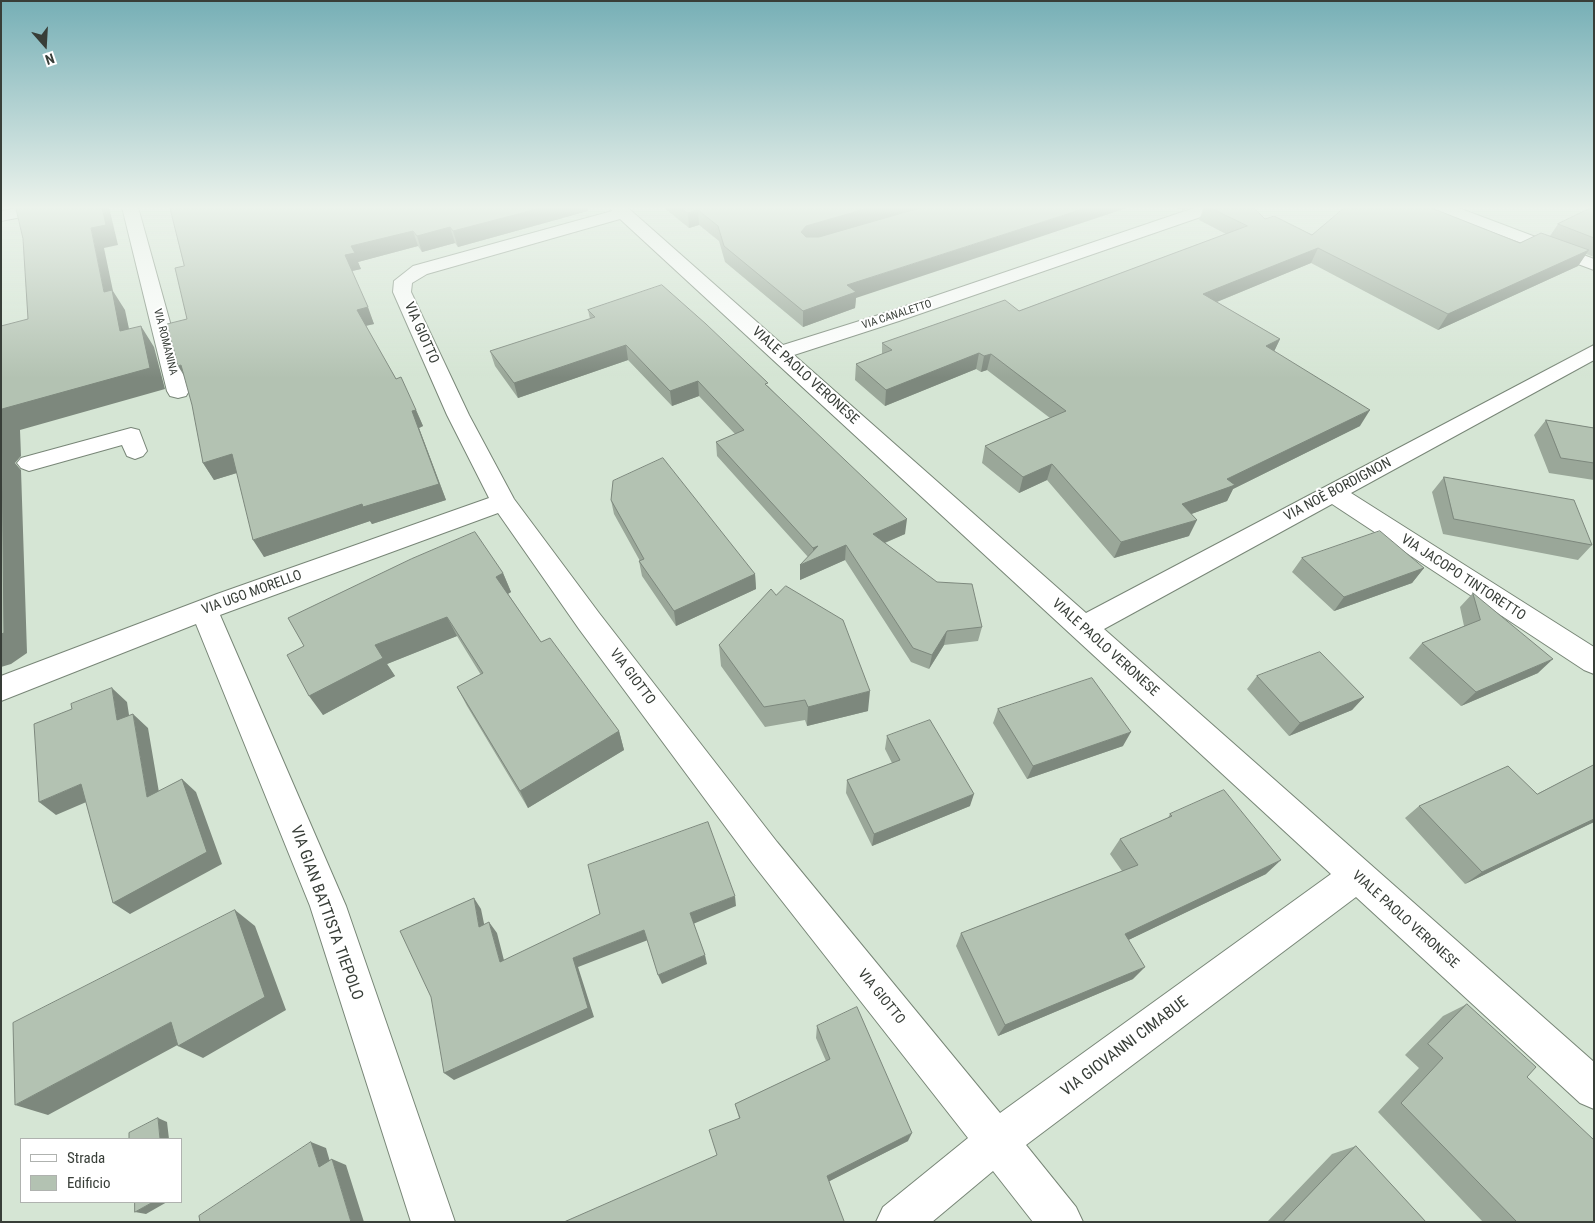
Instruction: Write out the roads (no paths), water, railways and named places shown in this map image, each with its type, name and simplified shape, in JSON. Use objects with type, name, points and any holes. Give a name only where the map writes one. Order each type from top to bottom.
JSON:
[{"type":"street","name":"VIA ROMANINA","points":[[145,264],[178,391]]},
{"type":"street","name":"VIA GIOTTO","points":[[440,264],[420,270],[403,281],[402,292],[458,415],[504,503],[589,621],[765,853],[1061,1222]]},
{"type":"street","name":"VIALE PAOLO VERONESE","points":[[681,264],[1356,876],[1594,1089]]},
{"type":"street","name":"VIA CANALETTO","points":[[779,353],[892,317],[1046,264]]},
{"type":"street","name":"VIA NOÈ BORDIGNON","points":[[1083,628],[1594,351]]},
{"type":"street","points":[[29,463],[132,435],[135,451]]},
{"type":"street","name":"VIA JACOPO TINTORETTO","points":[[1333,493],[1594,662]]},
{"type":"street","name":"VIA UGO MORELLO","points":[[1,689],[204,610],[416,534],[477,510],[504,503]]},
{"type":"street","name":"VIA GIAN BATTISTA TIEPOLO","points":[[204,610],[328,906],[433,1222]]},
{"type":"street","name":"VIA GIOVANNI CIMABUE","points":[[898,1222],[997,1141],[1356,876]]}]
